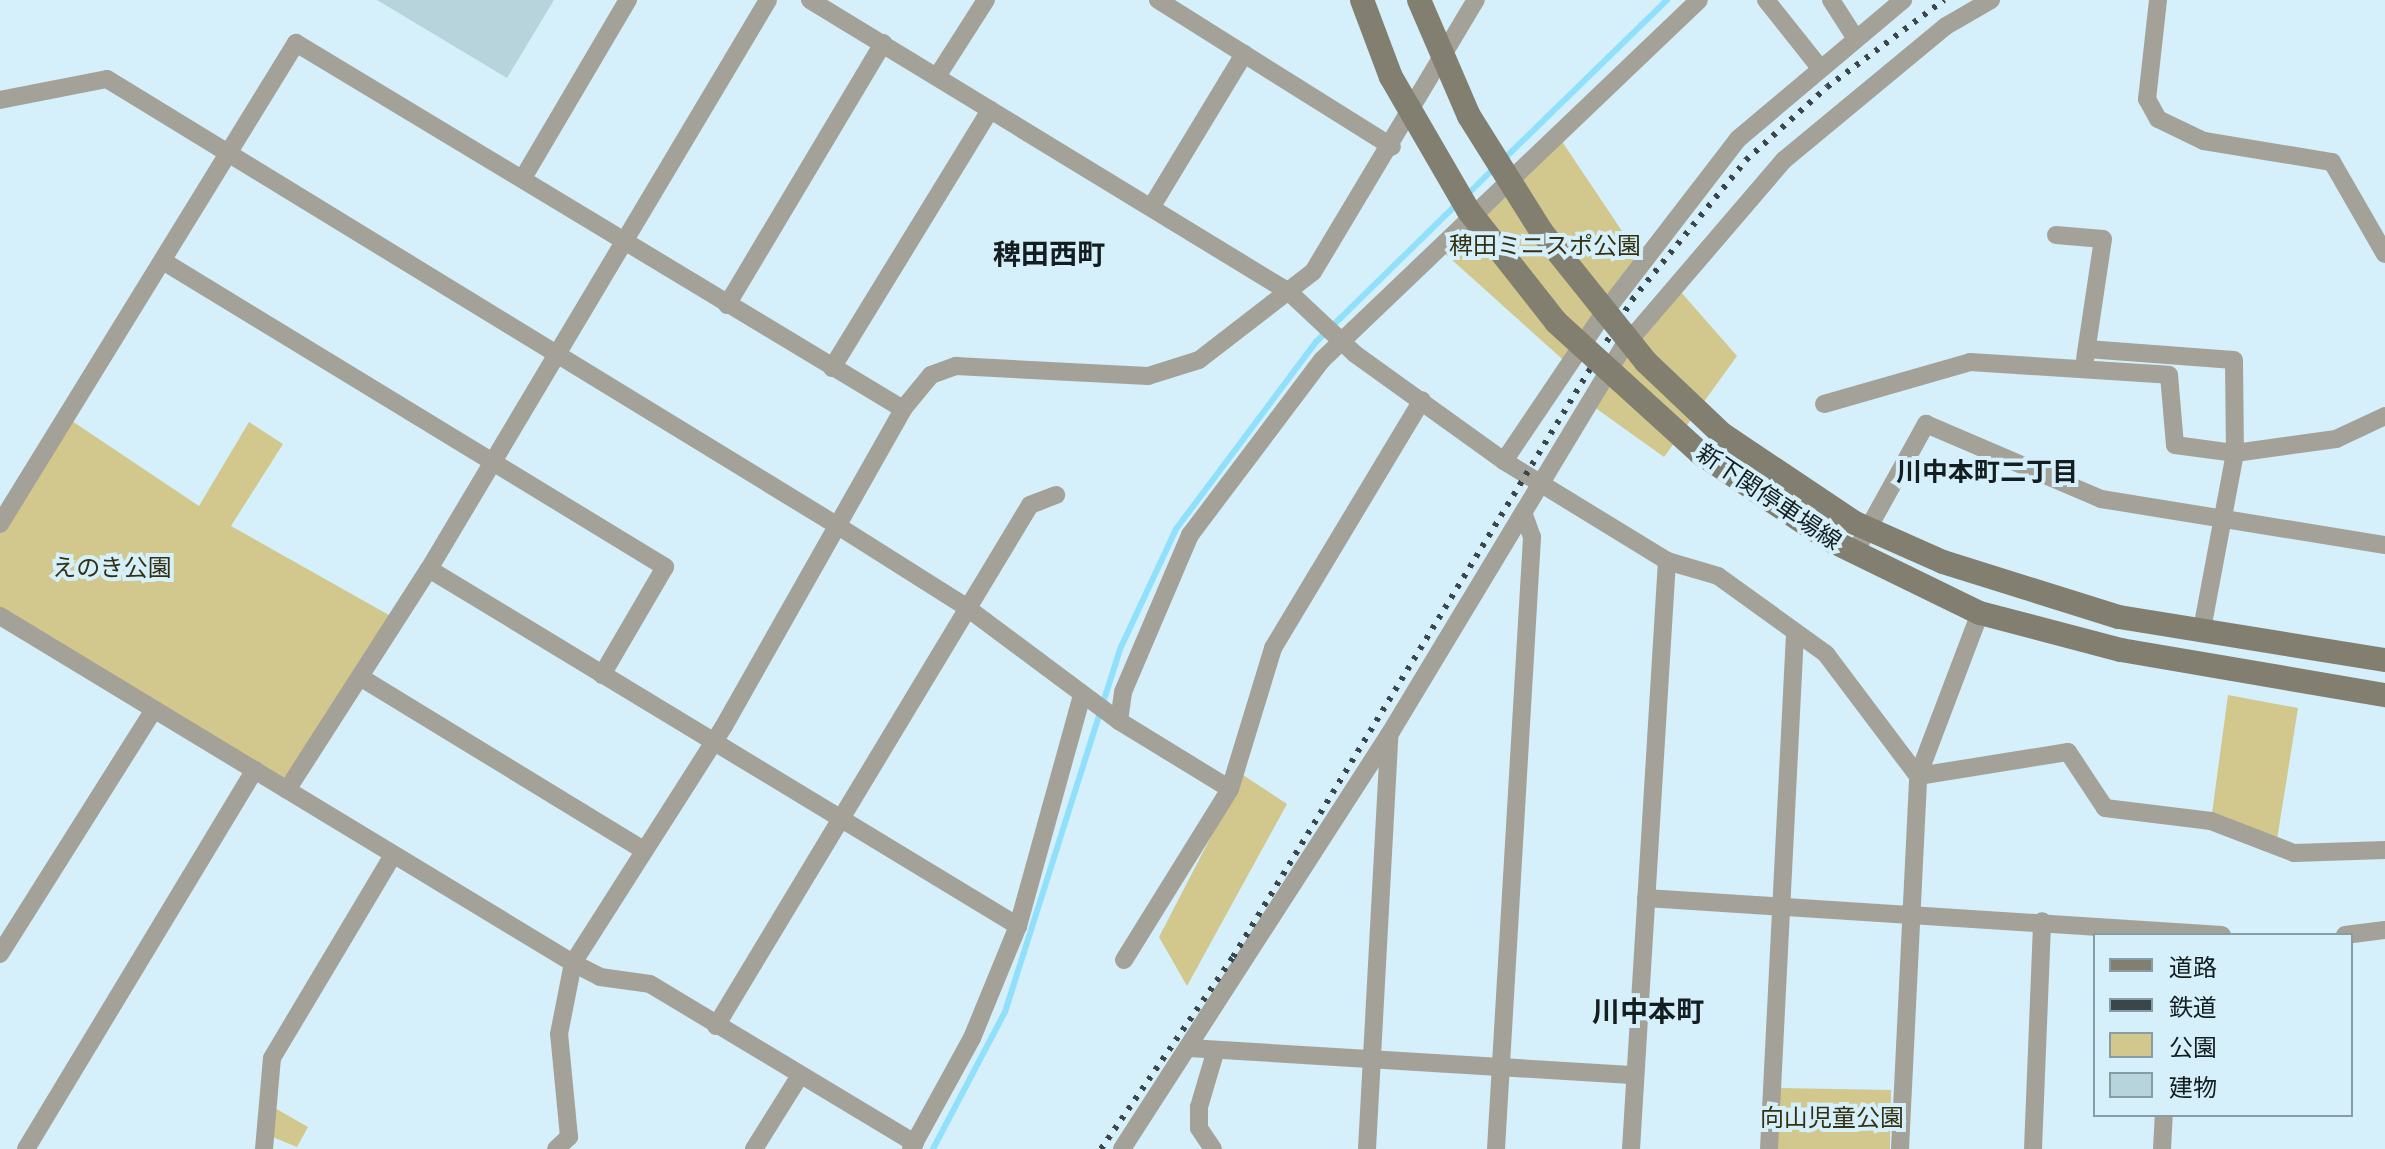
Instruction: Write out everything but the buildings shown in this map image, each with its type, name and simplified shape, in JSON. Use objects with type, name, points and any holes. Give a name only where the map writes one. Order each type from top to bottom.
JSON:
[{"type":"main road","name":"新下関停車場線","points":[[1362,0],[1391,77],[1468,210],[1556,322],[1700,453],[1854,554],[1980,613],[2121,650],[2385,695]]},
{"type":"main road","name":"新下関停車場線","points":[[1419,0],[1469,116],[1541,231],[1646,362],[1722,434],[1867,529],[2033,591],[2202,630],[2385,660]]},
{"type":"street","points":[[523,178],[628,0]]},
{"type":"street","points":[[287,790],[429,569],[491,456],[625,244],[768,0]]},
{"type":"street","points":[[810,0],[938,75],[990,110],[1289,292],[1339,339],[1504,461],[1667,561],[1718,576],[1826,654],[1918,776]]},
{"type":"street","points":[[938,75],[986,0]]},
{"type":"street","points":[[1158,0],[1392,147]]},
{"type":"street","points":[[565,1145],[559,1034],[573,963],[838,526],[903,409],[931,375],[956,366],[1148,376],[1179,371],[1313,272],[1392,147],[1476,0]]},
{"type":"street","points":[[1115,718],[1123,692],[1190,535],[1339,339],[1699,0]]},
{"type":"street","points":[[1766,0],[1820,68]]},
{"type":"street","points":[[1831,0],[1856,39]]},
{"type":"street","points":[[1504,461],[1673,218],[1738,139],[1903,0]]},
{"type":"street","points":[[1122,1149],[1389,735],[1622,349],[1784,160],[1946,26],[1991,0]]},
{"type":"street","points":[[2158,0],[2147,99],[2158,119],[2204,141],[2332,162],[2385,254]]},
{"type":"street","points":[[0,524],[296,43],[903,409]]},
{"type":"street","points":[[727,305],[883,43]]},
{"type":"street","points":[[1152,206],[1244,54]]},
{"type":"street","points":[[0,100],[107,79],[838,526],[966,607],[1115,718],[1230,789]]},
{"type":"street","points":[[832,368],[990,110]]},
{"type":"street","points":[[2056,235],[2103,239],[2086,357]]},
{"type":"street","points":[[163,261],[491,456],[665,567],[602,675]]},
{"type":"street","points":[[2086,357],[2169,375],[2175,445],[2235,453],[2336,439],[2385,416]]},
{"type":"street","points":[[1824,404],[1970,362],[2086,357],[2234,360],[2235,453],[2225,522],[2202,630]]},
{"type":"street","points":[[1124,960],[1230,789],[1273,648],[1422,400]]},
{"type":"street","points":[[1854,554],[1926,424],[2101,499],[2225,522],[2385,545]]},
{"type":"street","points":[[716,1026],[1030,505],[1056,495]]},
{"type":"street","points":[[1496,1149],[1532,537],[1524,515]]},
{"type":"street","points":[[1631,1149],[1667,561]]},
{"type":"street","points":[[429,569],[1018,926]]},
{"type":"street","points":[[1900,1149],[1918,776],[1980,613]]},
{"type":"street","points":[[0,616],[573,963],[600,977],[650,984],[913,1146],[972,1038],[1018,926],[1086,698]]},
{"type":"street","points":[[1769,1149],[1795,634]]},
{"type":"street","points":[[360,677],[643,850]]},
{"type":"street","points":[[0,954],[8,925],[154,709]]},
{"type":"street","points":[[1367,1149],[1367,1061],[1389,735]]},
{"type":"street","points":[[1918,776],[2068,752],[2105,808],[2211,821],[2294,853],[2385,850]]},
{"type":"street","points":[[26,1149],[255,770]]},
{"type":"street","points":[[264,1149],[272,1058],[393,855]]},
{"type":"street","points":[[1646,898],[1911,911],[2171,933]]},
{"type":"street","points":[[2033,1149],[2042,921]]},
{"type":"street","points":[[2353,934],[2385,930]]},
{"type":"street","points":[[1189,1048],[1215,1053],[1635,1075]]},
{"type":"street","points":[[1213,1149],[1199,1128],[1199,1107],[1215,1053]]},
{"type":"street","points":[[754,1149],[799,1077]]},
{"type":"street","points":[[2162,1149],[2164,1117]]},
{"type":"green space","name":"稗田ミニスポ公園","points":[[1557,134],[1642,261],[1570,366],[1441,250]]},
{"type":"green space","points":[[1673,283],[1737,356],[1664,457],[1590,404]]},
{"type":"green space","name":"えのき公園","points":[[69,419],[199,506],[249,422],[283,444],[231,526],[396,619],[287,790],[0,613],[0,524]]},
{"type":"green space","points":[[2228,695],[2298,708],[2276,846],[2211,821]]},
{"type":"green space","points":[[1243,775],[1287,804],[1187,986],[1159,937]]},
{"type":"green space","name":"向山児童公園","points":[[1775,1088],[1891,1090],[1890,1149],[1774,1149]]},
{"type":"green space","points":[[273,1107],[308,1127],[297,1147],[270,1136]]},
{"type":"waterway","points":[[1504,159],[1667,0]]},
{"type":"waterway","points":[[1466,196],[1495,167]]},
{"type":"waterway","points":[[933,1149],[1005,1012],[1121,647],[1176,529],[1316,342],[1458,203]]},
{"type":"railway","points":[[1101,1149],[1233,957],[1632,300],[1746,160],[1827,87],[1944,0]]},
{"type":"district","name":"稗田西町","points":[[1049,254]]},
{"type":"district","name":"川中本町二丁目","points":[[1987,473]]},
{"type":"district","name":"川中本町","points":[[1648,1011]]}]
